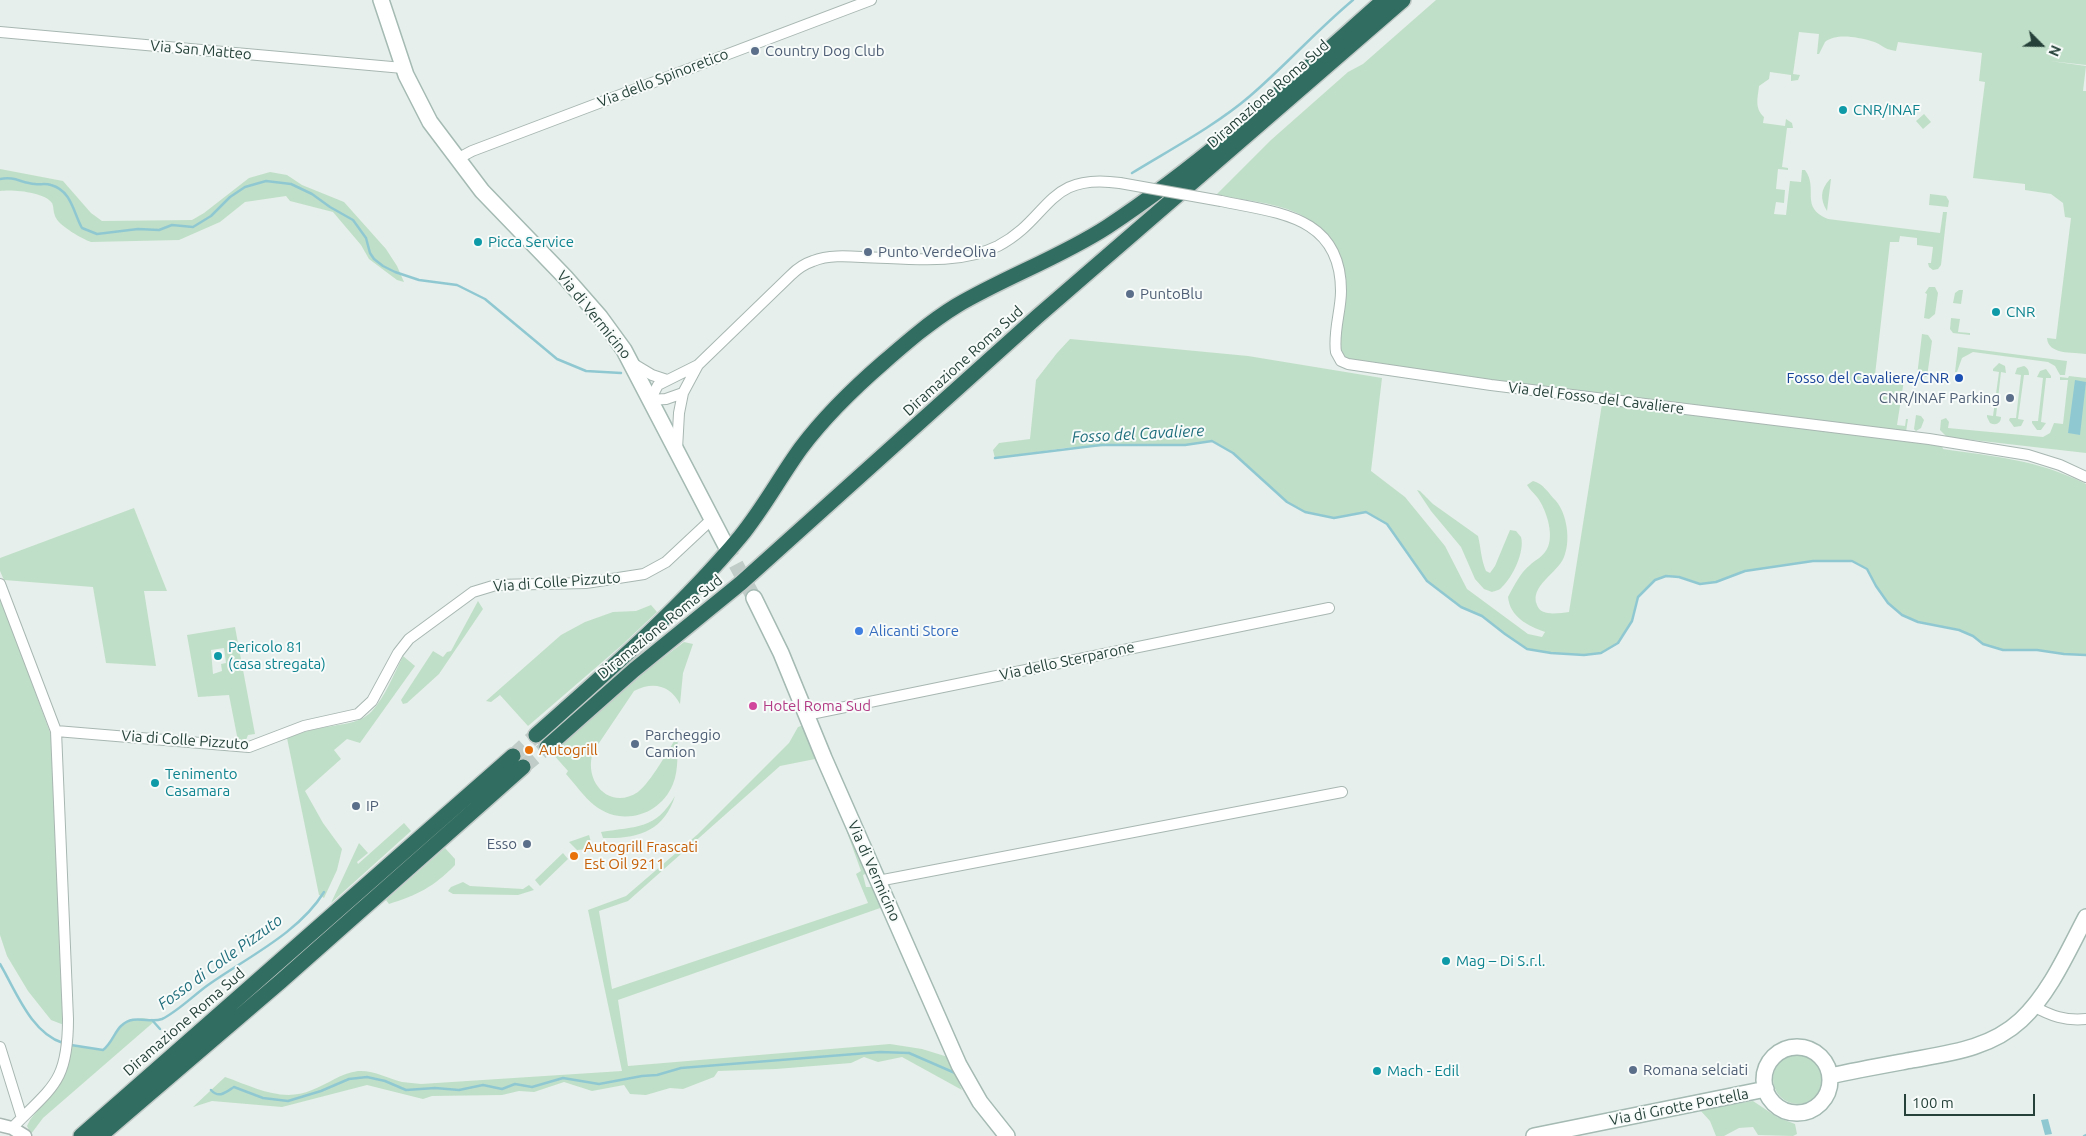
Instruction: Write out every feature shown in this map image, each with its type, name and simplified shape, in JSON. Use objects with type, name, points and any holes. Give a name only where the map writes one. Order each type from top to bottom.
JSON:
[{"type":"highway","name":"Diramazione Roma Sud","points":[[536,735],[645,638],[684,599],[750,524],[800,449],[816,429],[852,391],[884,362],[940,316],[1068,250],[1113,223],[1166,185],[1234,132],[1384,0]]},
{"type":"highway","name":"Diramazione Roma Sud","points":[[546,747],[634,670],[736,588],[1045,310],[1403,0]]},
{"type":"highway","name":"Diramazione Roma Sud","points":[[81,1136],[518,761],[280,982],[100,1136]]},
{"type":"main road","name":"Via di Vermicino","points":[[381,0],[403,68],[422,109],[457,159],[487,197],[548,258],[593,309],[632,363],[725,544]]},
{"type":"main road","name":"Via di Vermicino","points":[[754,598],[784,660],[878,881],[962,1070],[983,1106],[1007,1136]]},
{"type":"main road","points":[[1830,1076],[1952,1053],[1980,1045],[2011,1028],[2033,1006],[2058,967],[2086,917]]},
{"type":"main road","points":[[1789,1048],[1803,1048],[1815,1052],[1825,1062],[1830,1076],[1829,1085],[1823,1100],[1816,1107],[1802,1112],[1792,1112],[1779,1107],[1772,1101],[1766,1089],[1765,1077],[1769,1062],[1780,1052],[1789,1048]]},
{"type":"main road","name":"Via di Grotte Portella","points":[[1534,1136],[1766,1089]]},
{"type":"street","name":"Via dello Spinoretico","points":[[457,159],[472,150],[870,0]]},
{"type":"street","name":"Via San Matteo","points":[[0,32],[403,68]]},
{"type":"street","name":"Via del Fosso del Cavaliere","points":[[698,365],[791,275],[812,261],[839,256],[954,257],[980,252],[1005,241],[1068,186],[1089,181],[1120,183],[1221,201],[1297,218],[1311,226],[1326,241],[1336,262],[1341,283],[1336,349],[1341,361],[1348,364],[1491,385],[1929,439],[2028,455],[2060,465],[2086,477]]},
{"type":"street","points":[[632,363],[652,375],[667,380]]},
{"type":"street","points":[[683,393],[666,399],[650,400],[655,388],[698,365]]},
{"type":"street","points":[[677,452],[678,419],[683,393],[698,365]]},
{"type":"street","name":"Via di Colle Pizzuto","points":[[56,731],[183,740],[249,747],[308,725],[352,716],[362,712],[370,704],[398,653],[409,639],[473,592],[496,585],[580,584],[644,574],[666,562],[712,519]]},
{"type":"street","points":[[0,584],[56,731],[68,1043],[63,1068],[57,1082],[48,1094],[22,1118],[6,1127]]},
{"type":"street","name":"Via dello Sterparone","points":[[806,715],[1329,608]]},
{"type":"street","points":[[878,881],[1342,792]]},
{"type":"street","points":[[2033,1006],[2054,1017],[2086,1019]]},
{"type":"street","points":[[0,1047],[22,1118]]},
{"type":"street","points":[[6,1127],[25,1136]]},
{"type":"green space","points":[[1436,0],[2086,0],[2086,65],[2050,61],[2086,66],[2083,91],[2086,91],[2086,354],[2056,350],[2048,343],[2047,338],[2056,339],[2071,218],[2065,217],[2063,203],[2051,194],[2025,190],[2025,184],[1973,178],[1985,82],[1979,81],[1982,53],[1898,42],[1896,51],[1859,38],[1835,37],[1825,42],[1819,54],[1817,54],[1819,34],[1799,32],[1793,74],[1800,75],[1798,80],[1791,81],[1791,75],[1770,72],[1769,79],[1759,86],[1758,106],[1764,117],[1763,123],[1785,126],[1786,119],[1792,123],[1793,128],[1787,128],[1782,167],[1788,168],[1788,170],[1778,169],[1776,189],[1785,190],[1784,203],[1776,202],[1774,214],[1786,215],[1790,181],[1801,182],[1802,170],[1805,170],[1809,177],[1814,209],[1828,219],[1940,233],[1943,212],[1947,212],[1941,265],[1938,269],[1933,270],[1929,267],[1928,263],[1931,263],[1933,247],[1917,245],[1917,238],[1900,236],[1899,242],[1890,242],[1875,375],[1904,380],[1897,425],[1905,426],[1906,419],[1908,419],[1906,432],[1421,371],[1353,361],[1345,358],[1339,343],[1346,297],[1345,272],[1334,246],[1324,232],[1311,221],[1282,207],[1216,195],[1271,140],[1348,72],[1363,64]]},
{"type":"green space","points":[[1924,114],[1931,122],[1923,129],[1916,121]]},
{"type":"green space","points":[[0,169],[63,181],[91,213],[102,221],[192,220],[249,178],[270,172],[287,175],[302,185],[344,202],[386,249],[397,266],[404,282],[397,280],[369,259],[361,245],[333,212],[290,201],[286,196],[245,202],[220,222],[179,240],[91,242],[62,225],[55,216],[52,203],[43,196],[12,190],[0,191]]},
{"type":"green space","points":[[1830,179],[1827,211],[1822,195],[1824,187]]},
{"type":"green space","points":[[1930,194],[1946,196],[1949,201],[1948,207],[1929,205]]},
{"type":"green space","points":[[1929,287],[1935,287],[1938,293],[1935,314],[1929,319],[1924,318],[1927,294],[1925,293]]},
{"type":"green space","points":[[1963,290],[1961,304],[1953,303],[1955,293]]},
{"type":"green space","points":[[1951,318],[1960,319],[1958,332],[1970,333],[1970,335],[1953,333],[1950,329]]},
{"type":"green space","points":[[1922,334],[1928,335],[1932,341],[1927,377],[1917,376]]},
{"type":"green space","points":[[1070,339],[1248,356],[1382,378],[1371,471],[1405,497],[1445,546],[1467,589],[1528,634],[1542,637],[1545,632],[1526,624],[1516,615],[1509,604],[1508,597],[1523,572],[1545,552],[1550,540],[1549,524],[1544,509],[1527,485],[1533,481],[1543,486],[1560,506],[1567,527],[1567,543],[1564,557],[1561,563],[1540,586],[1536,598],[1537,605],[1539,609],[1546,613],[1569,612],[1602,404],[1942,446],[1943,449],[2016,460],[2050,469],[2086,484],[2086,655],[2037,650],[2003,650],[1983,644],[1973,636],[1959,630],[1919,622],[1902,615],[1888,603],[1867,569],[1851,561],[1813,561],[1745,571],[1716,582],[1700,584],[1679,577],[1666,576],[1655,580],[1638,597],[1632,621],[1618,643],[1601,653],[1584,655],[1527,649],[1504,634],[1482,616],[1461,607],[1427,581],[1386,524],[1366,512],[1334,518],[1305,512],[1287,502],[1233,453],[1212,441],[1185,445],[1146,444],[1065,448],[995,458],[993,450],[999,443],[1030,439],[1036,380]]},
{"type":"green space","points":[[1958,347],[2067,361],[2065,375],[2060,375],[2055,366],[2048,362],[1973,352],[1962,358],[1957,372],[1955,372]]},
{"type":"green space","points":[[1999,363],[2005,366],[2006,373],[2001,372],[1996,416],[2001,417],[2001,419],[1994,424],[1990,423],[1987,415],[1993,416],[1999,372],[1993,371],[1993,369]]},
{"type":"green space","points":[[2024,366],[2028,370],[2029,375],[2024,375],[2018,419],[2024,420],[2021,426],[2014,427],[2009,420],[2010,418],[2016,418],[2021,375],[2015,374],[2017,368]]},
{"type":"green space","points":[[2046,369],[2051,378],[2046,378],[2041,422],[2046,423],[2041,430],[2037,430],[2032,421],[2038,421],[2043,378],[2037,377],[2040,371]]},
{"type":"green space","points":[[2069,376],[2086,378],[2086,453],[1947,437],[1940,430],[1941,420],[1946,418],[1949,422],[1948,428],[2043,437],[2050,433],[2054,423],[2063,424],[2068,380],[2060,380],[2060,377],[2068,378]]},
{"type":"green space","points":[[1916,415],[1921,416],[1924,420],[1921,428],[1916,431],[1914,429]]},
{"type":"green space","points":[[1417,490],[1433,504],[1478,536],[1484,567],[1490,573],[1495,566],[1510,530],[1516,531],[1521,537],[1522,543],[1520,556],[1510,577],[1501,588],[1492,592],[1484,589],[1475,579],[1461,547],[1431,511]]},
{"type":"green space","points":[[134,508],[167,591],[144,591],[156,666],[106,663],[93,587],[4,580],[0,571],[0,558]]},
{"type":"green space","points":[[0,596],[52,738],[64,1025],[51,1020],[28,991],[7,956],[0,935]]},
{"type":"green space","points":[[478,601],[483,609],[439,674],[407,703],[403,704],[401,700],[433,651],[443,657],[447,652],[451,651]]},
{"type":"green space","points":[[651,605],[657,612],[622,645],[528,726],[500,695],[491,702],[486,701],[561,635],[585,622],[613,612],[636,611]]},
{"type":"green space","points":[[235,627],[255,734],[248,735],[246,740],[238,741],[229,695],[198,697],[187,635]],"holes":[[[224,648],[226,663],[221,664],[222,671],[213,674],[211,650]]]},
{"type":"green space","points":[[684,642],[693,644],[683,673],[680,704],[671,693],[660,687],[648,686],[634,691],[593,752],[591,763],[595,783],[601,790],[609,796],[618,798],[628,797],[638,792],[648,781],[678,735],[677,766],[673,784],[659,804],[649,811],[639,815],[627,816],[616,816],[605,812],[594,805],[583,794],[566,774],[568,771],[552,753],[647,670]]},
{"type":"green space","points":[[403,656],[415,666],[360,743],[347,739],[334,750],[341,759],[305,791],[323,823],[342,849],[337,870],[324,898],[319,895],[287,738],[312,730],[348,723],[367,716],[381,699]]},
{"type":"green space","points":[[806,726],[820,758],[780,766],[628,901],[599,911],[612,989],[868,903],[856,874],[861,871],[824,768],[869,872],[863,875],[866,887],[876,887],[883,907],[618,1000],[628,1066],[890,1044],[922,1049],[948,1057],[962,1090],[902,1057],[878,1062],[864,1057],[851,1063],[718,1071],[714,1077],[683,1089],[670,1088],[646,1095],[630,1094],[624,1085],[592,1091],[564,1082],[534,1092],[519,1091],[502,1095],[432,1096],[423,1099],[367,1085],[282,1107],[212,1101],[193,1107],[225,1077],[257,1089],[290,1095],[301,1094],[340,1076],[358,1071],[375,1073],[402,1082],[421,1084],[622,1071],[588,910],[626,896],[698,834],[789,743],[798,727]]},
{"type":"green space","points":[[675,796],[670,808],[657,825],[627,837],[603,838],[601,832],[635,827],[652,821],[668,807]]},
{"type":"green space","points":[[404,823],[411,831],[331,903],[359,843],[368,853],[357,862],[358,864]]},
{"type":"green space","points":[[589,835],[591,842],[587,849],[577,850],[569,842]]},
{"type":"green space","points":[[445,848],[455,859],[455,865],[440,879],[425,889],[389,904],[386,900]]},
{"type":"green space","points":[[563,853],[568,859],[540,886],[535,880]]},
{"type":"green space","points":[[463,882],[470,886],[523,889],[529,885],[534,890],[518,895],[453,894],[448,891],[451,887]]},
{"type":"green space","points":[[142,1018],[156,1020],[43,1118],[31,1134],[27,1126],[62,1077],[71,1045],[103,1050],[109,1045],[122,1026]]},
{"type":"green space","points":[[1803,1054],[1816,1061],[1822,1069],[1822,1089],[1816,1097],[1808,1103],[1793,1104],[1780,1097],[1774,1089],[1773,1074],[1780,1061],[1788,1055]]},
{"type":"green space","points":[[1753,1101],[1777,1117],[1795,1124],[1797,1134],[1793,1136],[1758,1135],[1753,1127],[1739,1128],[1724,1136],[1716,1136],[1710,1121],[1700,1110]]},
{"type":"water","points":[[2075,380],[2086,382],[2080,435],[2068,433]]},
{"type":"water","points":[[2048,1119],[2052,1134],[2045,1135],[2041,1120]]},
{"type":"waterway","points":[[1132,173],[1192,137],[1236,107],[1353,0]]},
{"type":"waterway","points":[[0,179],[5,178],[37,184],[49,184],[58,188],[68,197],[82,228],[97,234],[138,229],[159,230],[172,225],[193,227],[211,216],[230,197],[245,187],[266,181],[291,184],[312,194],[353,220],[366,238],[370,253],[383,266],[419,280],[457,285],[485,299],[557,359],[586,371],[621,373]]},
{"type":"waterway","name":"Fosso del Cavaliere","points":[[995,458],[1101,445],[1185,445],[1212,441],[1233,453],[1287,502],[1305,512],[1334,518],[1366,512],[1387,524],[1427,581],[1461,607],[1482,616],[1527,649],[1584,655],[1601,653],[1618,643],[1632,621],[1638,597],[1655,580],[1666,576],[1679,577],[1700,584],[1716,582],[1745,571],[1813,561],[1852,561],[1867,569],[1888,603],[1902,615],[1918,622],[1959,630],[1973,636],[1983,644],[2003,650],[2037,650],[2086,655]]},
{"type":"waterway","name":"Fosso di Colle Pizzuto","points":[[71,1045],[103,1050],[126,1022],[136,1019],[157,1020],[168,1016],[208,985],[271,944],[301,920],[324,892]]},
{"type":"waterway","name":"Fosso di Colle Pizzuto","points":[[0,964],[33,1021],[52,1038],[63,1043]]},
{"type":"waterway","points":[[152,1020],[160,1029]]},
{"type":"waterway","points":[[211,1090],[214,1093],[220,1094],[234,1087],[263,1098],[288,1101],[321,1091],[349,1079],[367,1077],[385,1081],[406,1090],[435,1088],[459,1090],[483,1085],[502,1089],[515,1084],[532,1087],[563,1078],[599,1084],[657,1075],[681,1068],[880,1052],[909,1053],[955,1073]]},
{"type":"tunnel","points":[[725,544],[754,598]]},
{"type":"tunnel","points":[[513,756],[536,735]]},
{"type":"tunnel","points":[[523,767],[547,747]]},
{"type":"place","name":"Country Dog Club","points":[[755,51]]},
{"type":"place","name":"CNR/INAF","points":[[1843,110]]},
{"type":"place","name":"Picca Service","points":[[478,242]]},
{"type":"place","name":"Punto VerdeOliva","points":[[868,252]]},
{"type":"place","name":"PuntoBlu","points":[[1130,294]]},
{"type":"place","name":"CNR","points":[[1996,312]]},
{"type":"place","name":"Fosso del Cavaliere/CNR","points":[[1959,378]]},
{"type":"place","name":"CNR/INAF Parking","points":[[2010,398]]},
{"type":"place","name":"Alicanti Store","points":[[859,631]]},
{"type":"place","name":"Pericolo 81 (casa stregata)","points":[[218,656]]},
{"type":"place","name":"Hotel Roma Sud","points":[[753,706]]},
{"type":"place","name":"Parcheggio Camion","points":[[635,744]]},
{"type":"place","name":"Autogrill","points":[[529,750]]},
{"type":"place","name":"Tenimento Casamara","points":[[155,783]]},
{"type":"place","name":"IP","points":[[356,806]]},
{"type":"place","name":"Esso","points":[[527,844]]},
{"type":"place","name":"Autogrill Frascati Est Oil 9211","points":[[574,856]]},
{"type":"place","name":"Mag – Di S.r.l.","points":[[1446,961]]},
{"type":"place","name":"Romana selciati","points":[[1633,1070]]},
{"type":"place","name":"Mach - Edil","points":[[1377,1071]]}]
